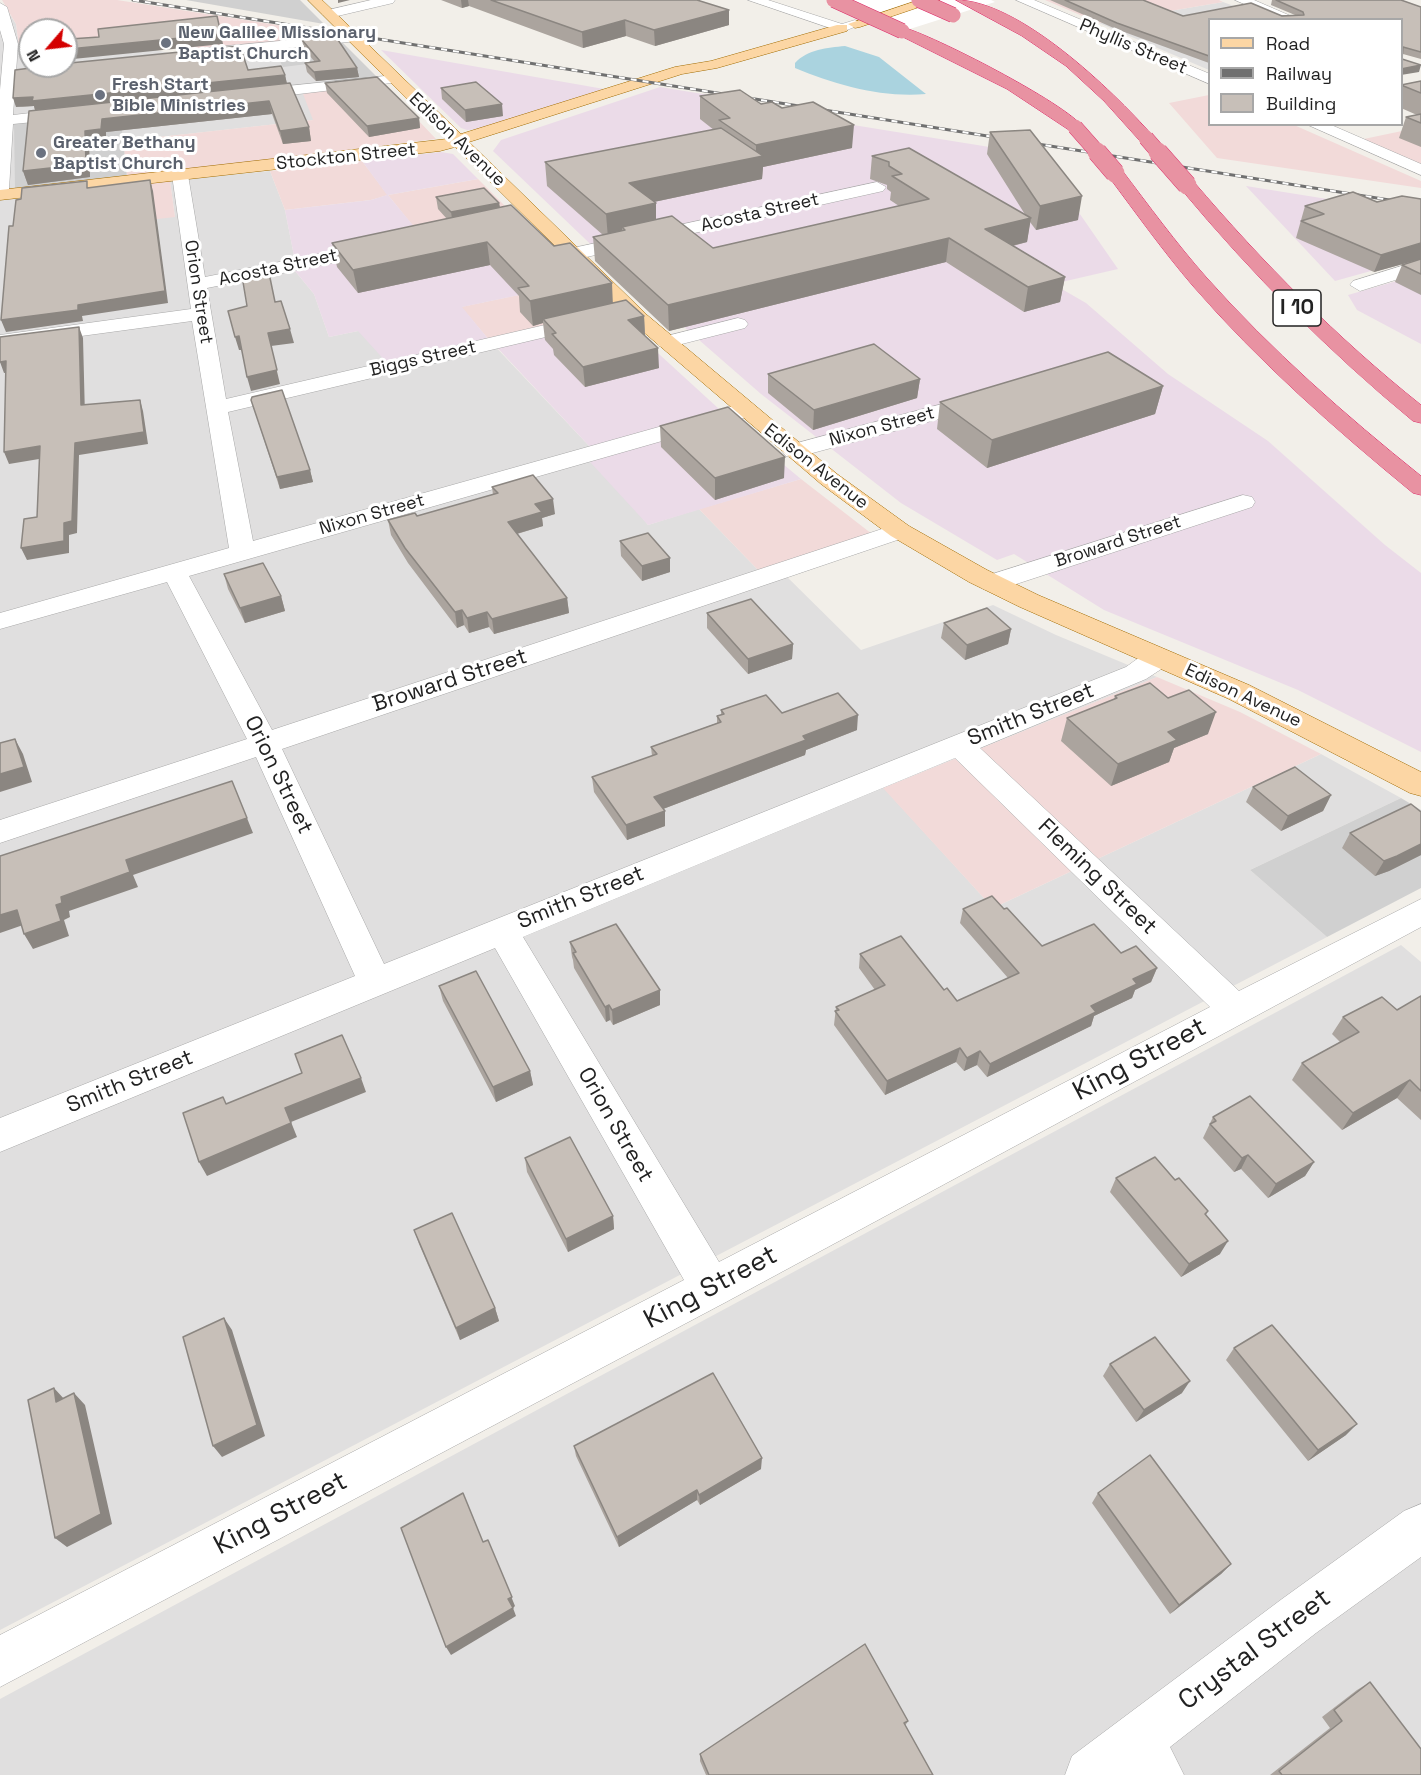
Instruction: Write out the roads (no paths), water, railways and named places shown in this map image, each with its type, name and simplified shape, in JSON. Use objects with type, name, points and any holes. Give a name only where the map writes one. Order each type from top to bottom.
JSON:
[{"type":"highway","points":[[834,0],[994,75],[1043,104],[1075,127]]},
{"type":"highway","name":"I 10","points":[[868,0],[921,25],[1010,75],[1075,127],[1116,173],[1187,267],[1266,352],[1337,418],[1421,488]]},
{"type":"highway","points":[[919,0],[968,22]]},
{"type":"highway","name":"I 10","points":[[963,0],[1031,36],[1071,63],[1095,83],[1279,291],[1353,360],[1421,416]]},
{"type":"highway","points":[[1038,59],[1093,95],[1146,138]]},
{"type":"main road","name":"Stockton Street","points":[[680,70],[712,65],[839,23],[895,0]]},
{"type":"main road","name":"Stockton Street","points":[[0,195],[401,152],[459,142],[680,70],[713,54],[933,0]]},
{"type":"main road","name":"Edison Avenue","points":[[322,7],[459,142],[524,218],[573,254],[631,311],[794,451],[900,531],[992,583],[1070,620],[1295,719],[1421,785]]},
{"type":"street","points":[[322,7],[388,0]]},
{"type":"street","points":[[755,0],[839,23]]},
{"type":"street","points":[[779,0],[839,23]]},
{"type":"street","name":"Phyllis Street","points":[[1023,0],[1208,80]]},
{"type":"street","points":[[1242,0],[1289,18]]},
{"type":"street","points":[[0,7],[4,27],[11,44],[3,120],[0,189]]},
{"type":"street","points":[[182,55],[353,38]]},
{"type":"street","points":[[234,96],[395,79]]},
{"type":"street","points":[[3,120],[92,111]]},
{"type":"street","points":[[1319,126],[1421,170]]},
{"type":"street","name":"Orion Street","points":[[180,175],[216,408],[242,552]]},
{"type":"street","name":"Acosta Street","points":[[573,254],[877,187]]},
{"type":"street","name":"Acosta Street","points":[[198,284],[398,243]]},
{"type":"street","points":[[1360,285],[1421,266]]},
{"type":"street","name":"Biggs Street","points":[[216,408],[631,311]]},
{"type":"street","name":"Acosta Street","points":[[0,341],[202,314]]},
{"type":"street","points":[[666,342],[738,324]]},
{"type":"street","name":"Nixon Street","points":[[794,451],[999,396]]},
{"type":"street","name":"Nixon Street","points":[[0,621],[745,410]]},
{"type":"street","name":"Broward Street","points":[[992,583],[1243,502]]},
{"type":"street","name":"Broward Street","points":[[0,832],[900,531]]},
{"type":"street","name":"Orion Street","points":[[174,571],[264,743],[375,982]]},
{"type":"street","name":"Smith Street","points":[[0,1135],[1136,673],[1159,658]]},
{"type":"street","name":"Fleming Street","points":[[958,744],[1236,1010]]},
{"type":"street","name":"King Street","points":[[0,1662],[1421,912]]},
{"type":"street","name":"Orion Street","points":[[502,931],[711,1288]]},
{"type":"street","name":"Crystal Street","points":[[1091,1775],[1147,1758],[1421,1528]]},
{"type":"water","points":[[845,46],[879,57],[926,94],[893,94],[859,89],[795,68],[795,63],[800,58],[812,52]]},
{"type":"railway","points":[[133,0],[1421,205]]},
{"type":"place","name":"New Galilee Missionary Baptist Church","points":[[166,43]]},
{"type":"place","name":"Fresh Start Bible Ministries","points":[[100,95]]},
{"type":"place","name":"Greater Bethany Baptist Church","points":[[41,153]]}]
